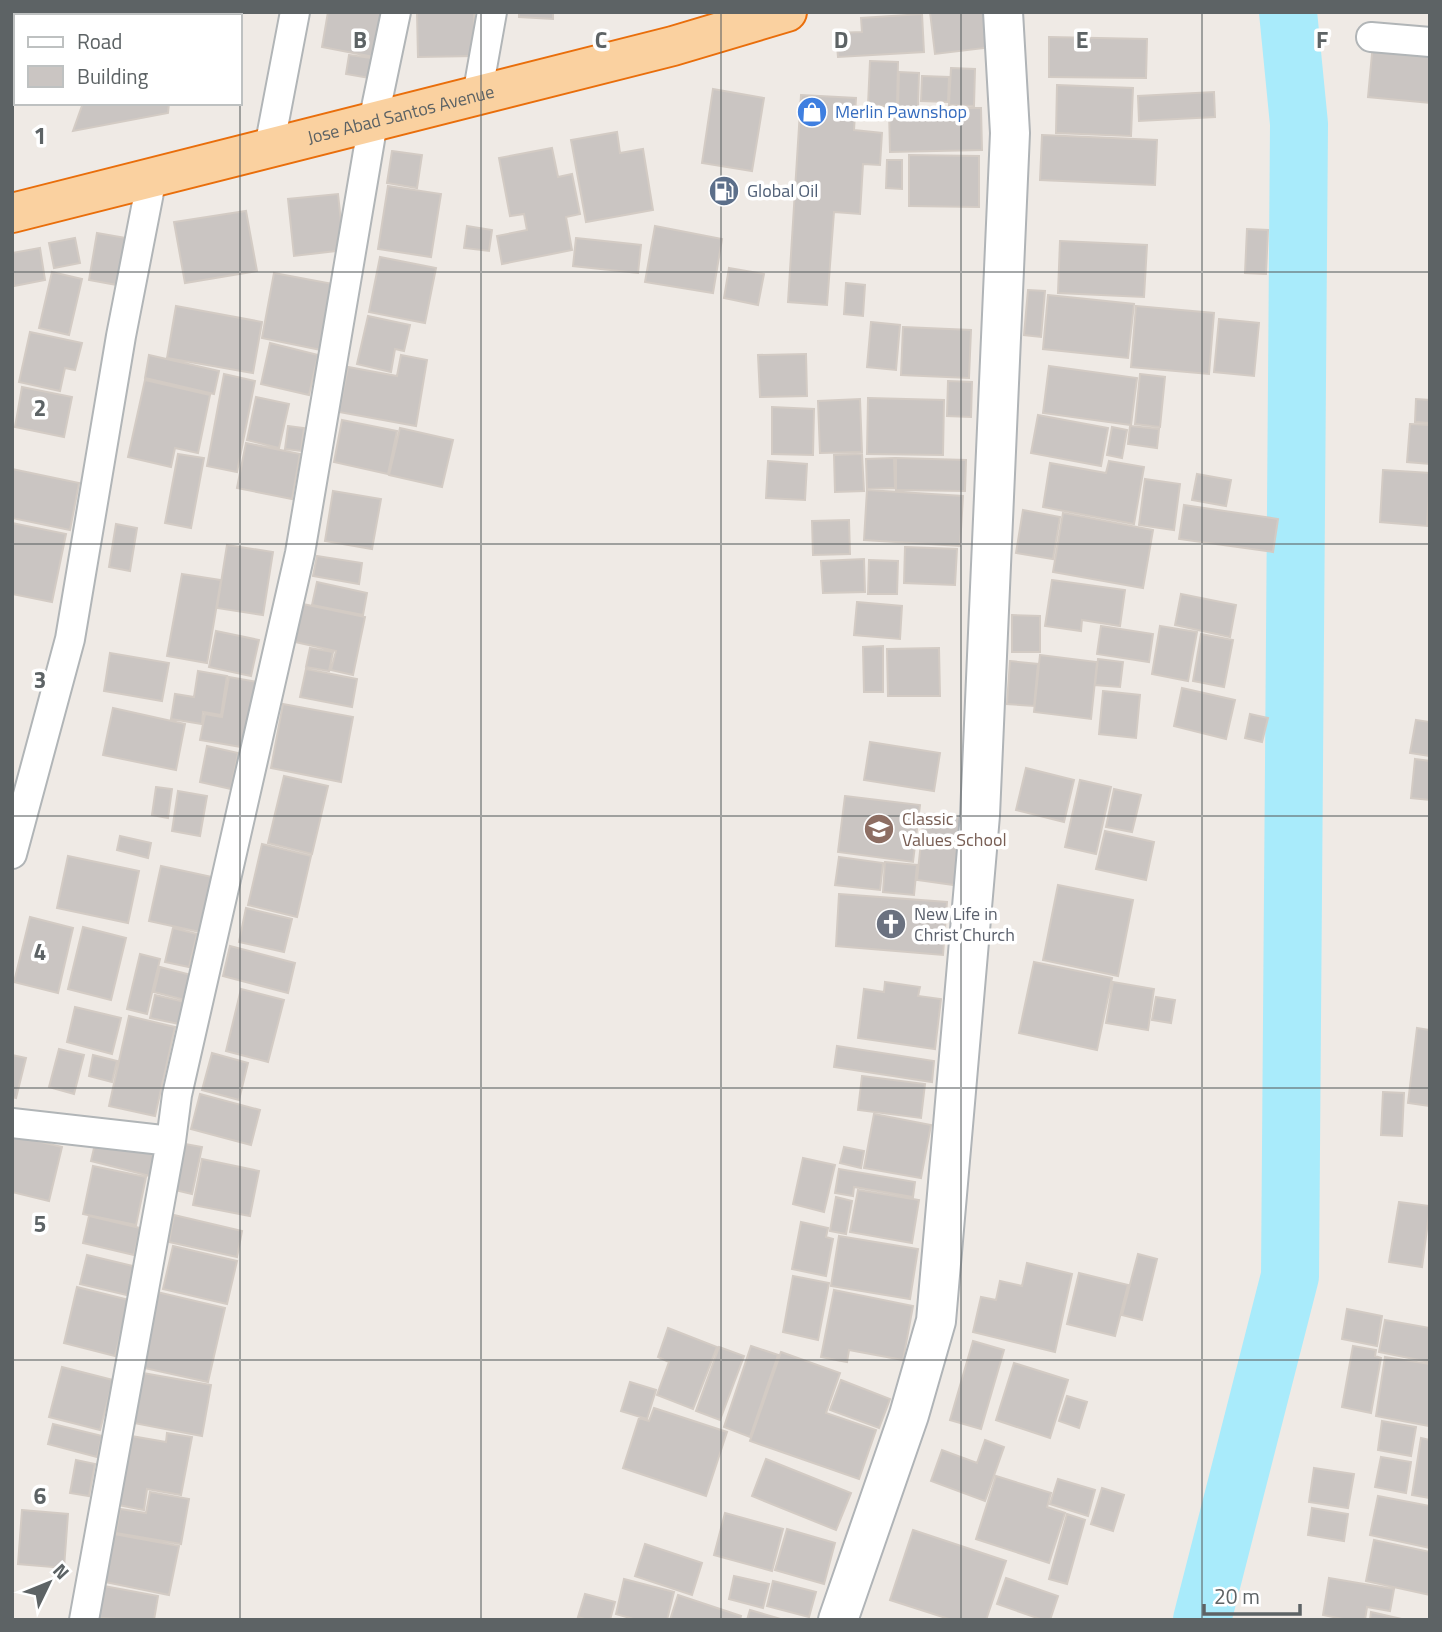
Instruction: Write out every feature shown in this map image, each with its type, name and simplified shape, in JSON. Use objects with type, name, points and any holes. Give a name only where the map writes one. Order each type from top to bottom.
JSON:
[{"type":"highway","name":"Jose Abad Santos Avenue","points":[[12,213],[673,46],[786,12]]},
{"type":"main road","points":[[838,1620],[909,1415],[936,1321],[980,815],[1010,132],[1003,12]]},
{"type":"street","points":[[269,148],[295,12]]},
{"type":"street","points":[[84,1620],[172,1141],[180,1082],[300,553],[373,122],[396,12]]},
{"type":"street","points":[[477,96],[492,12]]},
{"type":"street","points":[[1371,37],[1430,42]]},
{"type":"street","points":[[12,854],[70,639],[121,336],[152,177]]},
{"type":"street","points":[[12,1123],[172,1141]]},
{"type":"building","points":[[328,12],[382,12],[374,57],[322,47]]},
{"type":"building","points":[[417,12],[474,12],[475,56],[418,57]]},
{"type":"building","points":[[519,12],[553,12],[553,19],[519,17]]},
{"type":"building","points":[[930,12],[989,12],[993,47],[935,54]]},
{"type":"building","points":[[922,14],[924,52],[838,57],[836,33],[862,32],[861,18]]},
{"type":"building","points":[[1049,37],[1147,39],[1146,78],[1049,77]]},
{"type":"building","points":[[1373,43],[1430,49],[1430,103],[1368,97]]},
{"type":"building","points":[[349,55],[372,58],[370,78],[346,74]]},
{"type":"building","points":[[870,61],[898,62],[897,107],[868,105]]},
{"type":"building","points":[[951,68],[975,69],[974,106],[949,105]]},
{"type":"building","points":[[899,72],[919,73],[918,107],[898,107]]},
{"type":"building","points":[[922,76],[949,77],[948,102],[921,101]]},
{"type":"building","points":[[1057,85],[1133,88],[1131,136],[1056,133]]},
{"type":"building","points":[[713,89],[764,98],[752,171],[702,163]]},
{"type":"building","points":[[1214,92],[1215,117],[1139,121],[1138,96]]},
{"type":"building","points":[[801,95],[856,98],[854,130],[882,133],[880,165],[863,164],[860,214],[834,212],[827,305],[788,302]]},
{"type":"building","points":[[82,105],[169,105],[168,113],[73,131]]},
{"type":"building","points":[[981,108],[982,150],[890,152],[889,110]]},
{"type":"building","points":[[617,132],[620,153],[643,149],[653,210],[586,222],[571,140]]},
{"type":"building","points":[[1042,135],[1157,140],[1155,185],[1040,180]]},
{"type":"building","points":[[552,148],[558,177],[572,174],[580,214],[566,217],[572,250],[502,264],[497,236],[527,230],[524,214],[510,216],[499,158]]},
{"type":"building","points":[[392,151],[422,155],[417,188],[387,183]]},
{"type":"building","points":[[909,155],[979,156],[979,207],[909,206]]},
{"type":"building","points":[[887,160],[902,160],[902,189],[886,188]]},
{"type":"building","points":[[388,186],[441,194],[431,257],[378,249]]},
{"type":"building","points":[[338,194],[344,250],[294,256],[288,199]]},
{"type":"building","points":[[246,211],[257,271],[185,283],[174,222]]},
{"type":"building","points":[[467,226],[492,230],[489,251],[464,248]]},
{"type":"building","points":[[655,226],[722,239],[713,293],[645,282]]},
{"type":"building","points":[[1247,229],[1268,230],[1266,274],[1245,273]]},
{"type":"building","points":[[97,233],[126,238],[117,285],[89,280]]},
{"type":"building","points":[[75,238],[80,263],[54,268],[49,243]]},
{"type":"building","points":[[576,238],[641,245],[638,273],[573,266]]},
{"type":"building","points":[[1060,241],[1147,245],[1144,297],[1058,293]]},
{"type":"building","points":[[40,248],[45,280],[14,286],[12,253]]},
{"type":"building","points":[[380,257],[436,268],[425,323],[369,312]]},
{"type":"building","points":[[729,268],[764,274],[758,305],[724,298]]},
{"type":"building","points":[[52,272],[82,279],[69,335],[39,328]]},
{"type":"building","points":[[274,273],[333,284],[321,350],[262,338]]},
{"type":"building","points":[[846,283],[865,285],[863,316],[844,314]]},
{"type":"building","points":[[1028,290],[1045,291],[1041,337],[1024,335]]},
{"type":"building","points":[[1048,295],[1134,304],[1128,358],[1043,349]]},
{"type":"building","points":[[176,306],[262,322],[253,373],[167,358]]},
{"type":"building","points":[[1136,306],[1214,313],[1209,374],[1131,367]]},
{"type":"building","points":[[368,316],[410,325],[404,351],[395,349],[391,372],[357,364]]},
{"type":"building","points":[[1219,319],[1259,323],[1254,376],[1214,372]]},
{"type":"building","points":[[871,322],[900,325],[896,370],[867,367]]},
{"type":"building","points":[[903,327],[971,330],[969,378],[901,375]]},
{"type":"building","points":[[30,332],[82,343],[75,370],[65,368],[60,391],[19,382]]},
{"type":"building","points":[[270,343],[318,355],[309,395],[261,384]]},
{"type":"building","points":[[806,354],[807,396],[760,397],[758,355]]},
{"type":"building","points":[[149,355],[219,371],[214,394],[145,378]]},
{"type":"building","points":[[401,355],[427,360],[416,426],[339,412],[348,367],[397,376]]},
{"type":"building","points":[[1049,366],[1137,378],[1131,425],[1043,413]]},
{"type":"building","points":[[224,374],[255,381],[237,472],[207,466]]},
{"type":"building","points":[[1140,374],[1165,377],[1160,427],[1135,424]]},
{"type":"building","points":[[145,380],[210,395],[198,453],[175,448],[171,467],[128,457]]},
{"type":"building","points":[[948,381],[972,382],[971,417],[947,416]]},
{"type":"building","points":[[22,387],[72,397],[64,437],[15,427]]},
{"type":"building","points":[[256,397],[289,404],[279,448],[247,440]]},
{"type":"building","points":[[868,398],[944,400],[943,455],[867,454]]},
{"type":"building","points":[[860,399],[862,452],[820,453],[818,401]]},
{"type":"building","points":[[1416,399],[1430,400],[1430,423],[1415,422]]},
{"type":"building","points":[[772,407],[814,409],[813,455],[772,454]]},
{"type":"building","points":[[1038,415],[1108,428],[1101,466],[1031,453]]},
{"type":"building","points":[[342,420],[397,431],[388,474],[334,462]]},
{"type":"building","points":[[1410,424],[1430,425],[1430,464],[1407,462]]},
{"type":"building","points":[[288,426],[304,428],[301,451],[285,449]]},
{"type":"building","points":[[1130,426],[1159,429],[1157,448],[1128,444]]},
{"type":"building","points":[[1112,427],[1127,430],[1122,458],[1107,455]]},
{"type":"building","points":[[400,428],[453,440],[442,487],[389,475]]},
{"type":"building","points":[[246,443],[300,454],[292,499],[237,488]]},
{"type":"building","points":[[178,454],[204,458],[191,528],[165,523]]},
{"type":"building","points":[[862,454],[864,491],[835,492],[834,455]]},
{"type":"building","points":[[894,458],[895,488],[867,489],[866,459]]},
{"type":"building","points":[[896,458],[966,460],[965,491],[896,490]]},
{"type":"building","points":[[768,461],[807,464],[805,500],[766,498]]},
{"type":"building","points":[[1109,461],[1144,467],[1134,524],[1043,507],[1050,463],[1106,473]]},
{"type":"building","points":[[12,469],[79,483],[70,530],[12,518]]},
{"type":"building","points":[[1383,470],[1430,473],[1427,526],[1380,522]]},
{"type":"building","points":[[1197,474],[1231,480],[1226,506],[1192,500]]},
{"type":"building","points":[[1145,479],[1180,484],[1174,530],[1139,525]]},
{"type":"building","points":[[867,490],[963,496],[960,546],[864,540]]},
{"type":"building","points":[[333,491],[381,499],[372,549],[325,541]]},
{"type":"building","points":[[1184,505],[1278,519],[1273,552],[1179,539]]},
{"type":"building","points":[[1023,510],[1060,517],[1053,559],[1016,553]]},
{"type":"building","points":[[1063,513],[1153,530],[1143,588],[1053,572]]},
{"type":"building","points":[[849,520],[850,554],[813,555],[812,521]]},
{"type":"building","points":[[12,523],[66,534],[52,602],[12,594]]},
{"type":"building","points":[[116,524],[137,528],[130,571],[109,567]]},
{"type":"building","points":[[227,545],[273,552],[263,615],[217,608]]},
{"type":"building","points":[[905,547],[957,549],[955,585],[904,583]]},
{"type":"building","points":[[317,556],[362,563],[359,584],[313,576]]},
{"type":"building","points":[[864,559],[865,592],[823,593],[821,561]]},
{"type":"building","points":[[869,560],[898,561],[897,594],[868,594]]},
{"type":"building","points":[[182,574],[221,580],[207,663],[167,656]]},
{"type":"building","points":[[1052,580],[1125,590],[1120,626],[1082,620],[1081,631],[1045,626]]},
{"type":"building","points":[[317,582],[367,593],[363,615],[312,605]]},
{"type":"building","points":[[1181,594],[1236,605],[1230,637],[1175,625]]},
{"type":"building","points":[[857,602],[902,606],[900,639],[854,635]]},
{"type":"building","points":[[303,604],[365,617],[353,675],[331,670],[336,651],[295,642]]},
{"type":"building","points":[[1012,615],[1040,616],[1040,652],[1012,652]]},
{"type":"building","points":[[1101,626],[1153,634],[1149,662],[1097,654]]},
{"type":"building","points":[[1160,626],[1197,632],[1188,681],[1152,674]]},
{"type":"building","points":[[216,631],[259,640],[251,676],[209,667]]},
{"type":"building","points":[[1201,634],[1233,640],[1224,687],[1193,681]]},
{"type":"building","points":[[883,646],[883,692],[864,692],[863,647]]},
{"type":"building","points":[[310,648],[333,652],[329,671],[306,667]]},
{"type":"building","points":[[939,648],[940,696],[888,696],[887,649]]},
{"type":"building","points":[[110,653],[169,663],[162,701],[104,691]]},
{"type":"building","points":[[1040,655],[1097,662],[1091,719],[1034,712]]},
{"type":"building","points":[[1098,659],[1123,662],[1120,687],[1095,685]]},
{"type":"building","points":[[1010,661],[1038,664],[1034,706],[1007,704]]},
{"type":"building","points":[[306,669],[357,679],[352,707],[300,697]]},
{"type":"building","points":[[198,671],[227,676],[221,715],[203,712],[202,724],[171,719],[175,694],[194,697]]},
{"type":"building","points":[[229,677],[257,682],[247,748],[200,740],[205,714],[222,717]]},
{"type":"building","points":[[1182,688],[1235,700],[1226,739],[1174,726]]},
{"type":"building","points":[[1103,691],[1140,695],[1136,738],[1099,734]]},
{"type":"building","points":[[283,704],[353,717],[341,782],[271,768]]},
{"type":"building","points":[[113,708],[185,724],[176,770],[103,755]]},
{"type":"building","points":[[1250,714],[1268,718],[1262,742],[1245,738]]},
{"type":"building","points":[[1416,720],[1430,722],[1430,756],[1410,753]]},
{"type":"building","points":[[870,742],[940,753],[934,791],[864,780]]},
{"type":"building","points":[[207,746],[238,753],[231,789],[200,782]]},
{"type":"building","points":[[1415,759],[1430,761],[1430,800],[1411,798]]},
{"type":"building","points":[[1026,768],[1074,780],[1064,822],[1016,810]]},
{"type":"building","points":[[284,776],[328,786],[312,854],[268,843]]},
{"type":"building","points":[[1080,780],[1111,787],[1096,854],[1065,847]]},
{"type":"building","points":[[156,787],[172,789],[168,818],[152,815]]},
{"type":"building","points":[[1114,789],[1141,795],[1132,832],[1106,827]]},
{"type":"building","points":[[178,791],[207,796],[200,836],[172,831]]},
{"type":"building","name":"Classic Values School","points":[[845,796],[920,805],[913,862],[838,852]]},
{"type":"building","points":[[924,814],[962,818],[954,885],[917,880]]},
{"type":"building","points":[[1105,831],[1154,842],[1146,880],[1096,869]]},
{"type":"building","points":[[120,836],[151,843],[148,858],[117,850]]},
{"type":"building","points":[[262,844],[311,856],[297,917],[248,905]]},
{"type":"building","points":[[68,856],[139,871],[128,923],[57,908]]},
{"type":"building","points":[[839,857],[883,863],[880,890],[835,885]]},
{"type":"building","points":[[885,862],[917,865],[914,895],[883,892]]},
{"type":"building","points":[[161,866],[212,877],[200,932],[149,921]]},
{"type":"building","points":[[1058,885],[1133,900],[1118,976],[1043,960]]},
{"type":"building","name":"New Life in Christ Church","points":[[839,894],[947,902],[943,955],[836,946]]},
{"type":"building","points":[[246,908],[292,919],[284,952],[239,942]]},
{"type":"building","points":[[30,917],[73,928],[58,993],[14,982]]},
{"type":"building","points":[[83,927],[126,938],[111,1000],[68,989]]},
{"type":"building","points":[[173,928],[197,934],[189,967],[165,962]]},
{"type":"building","points":[[230,946],[295,963],[288,993],[223,976]]},
{"type":"building","points":[[140,954],[160,959],[147,1014],[127,1009]]},
{"type":"building","points":[[1034,962],[1112,978],[1097,1050],[1019,1033]]},
{"type":"building","points":[[160,967],[191,975],[185,1000],[154,992]]},
{"type":"building","points":[[885,982],[920,987],[918,996],[941,999],[935,1049],[858,1038],[864,989],[884,992]]},
{"type":"building","points":[[1113,982],[1154,989],[1148,1030],[1106,1023]]},
{"type":"building","points":[[241,989],[284,1000],[268,1062],[226,1051]]},
{"type":"building","points":[[155,995],[189,1003],[184,1025],[150,1018]]},
{"type":"building","points":[[1156,997],[1175,1000],[1171,1023],[1152,1020]]},
{"type":"building","points":[[75,1007],[121,1018],[112,1054],[67,1042]]},
{"type":"building","points":[[129,1016],[175,1027],[155,1116],[109,1106]]},
{"type":"building","points":[[1417,1028],[1430,1030],[1430,1106],[1408,1103]]},
{"type":"building","points":[[837,1046],[934,1061],[932,1082],[834,1067]]},
{"type":"building","points":[[59,1049],[84,1055],[74,1094],[49,1087]]},
{"type":"building","points":[[212,1053],[248,1063],[239,1100],[202,1090]]},
{"type":"building","points":[[12,1055],[26,1058],[16,1098],[12,1097]]},
{"type":"building","points":[[93,1055],[117,1061],[112,1082],[89,1076]]},
{"type":"building","points":[[862,1076],[925,1084],[921,1118],[858,1110]]},
{"type":"building","points":[[1383,1092],[1404,1093],[1402,1136],[1381,1135]]},
{"type":"building","points":[[200,1094],[260,1110],[251,1145],[191,1129]]},
{"type":"building","points":[[874,1114],[931,1125],[921,1178],[864,1168]]},
{"type":"building","points":[[12,1135],[62,1147],[49,1201],[12,1192]]},
{"type":"building","points":[[97,1135],[161,1151],[154,1177],[91,1161]]},
{"type":"building","points":[[185,1144],[202,1147],[192,1194],[175,1190]]},
{"type":"building","points":[[844,1147],[864,1151],[861,1168],[840,1163]]},
{"type":"building","points":[[803,1158],[835,1165],[824,1212],[793,1204]]},
{"type":"building","points":[[202,1159],[259,1171],[250,1216],[193,1205]]},
{"type":"building","points":[[93,1166],[146,1177],[136,1225],[83,1214]]},
{"type":"building","points":[[839,1169],[915,1182],[913,1197],[854,1187],[853,1196],[835,1193]]},
{"type":"building","points":[[858,1190],[919,1200],[912,1243],[850,1232]]},
{"type":"building","points":[[836,1197],[852,1201],[846,1234],[830,1231]]},
{"type":"building","points":[[1399,1202],[1430,1206],[1422,1267],[1389,1262]]},
{"type":"building","points":[[174,1215],[242,1231],[237,1257],[169,1242]]},
{"type":"building","points":[[89,1216],[140,1228],[134,1255],[83,1243]]},
{"type":"building","points":[[801,1222],[828,1228],[826,1237],[833,1239],[826,1276],[792,1269]]},
{"type":"building","points":[[839,1236],[918,1249],[910,1299],[831,1286]]},
{"type":"building","points":[[173,1246],[237,1261],[227,1304],[163,1289]]},
{"type":"building","points":[[1138,1254],[1157,1259],[1142,1320],[1122,1315]]},
{"type":"building","points":[[87,1255],[137,1267],[131,1296],[80,1284]]},
{"type":"building","points":[[1027,1263],[1072,1274],[1055,1352],[973,1332],[981,1297],[996,1300],[1000,1281],[1022,1286]]},
{"type":"building","points":[[1079,1273],[1128,1285],[1115,1336],[1067,1324]]},
{"type":"building","points":[[793,1276],[829,1283],[818,1340],[783,1332]]},
{"type":"building","points":[[77,1287],[129,1300],[115,1356],[64,1343]]},
{"type":"building","points":[[834,1290],[913,1306],[903,1360],[849,1350],[847,1362],[821,1357]]},
{"type":"building","points":[[157,1292],[225,1308],[208,1382],[140,1367]]},
{"type":"building","points":[[1347,1309],[1382,1316],[1377,1346],[1342,1339]]},
{"type":"building","points":[[1385,1320],[1430,1328],[1429,1362],[1379,1352]]},
{"type":"building","points":[[668,1328],[717,1347],[693,1409],[657,1395],[669,1362],[658,1357]]},
{"type":"building","points":[[973,1341],[1004,1350],[981,1429],[950,1420]]},
{"type":"building","points":[[751,1346],[778,1355],[750,1437],[724,1427]]},
{"type":"building","points":[[1353,1346],[1376,1350],[1375,1356],[1381,1358],[1371,1413],[1342,1407]]},
{"type":"building","points":[[719,1347],[744,1356],[720,1420],[696,1411]]},
{"type":"building","points":[[781,1352],[840,1373],[826,1413],[876,1430],[859,1479],[750,1441]]},
{"type":"building","points":[[1385,1357],[1430,1364],[1429,1426],[1376,1416]]},
{"type":"building","points":[[1014,1363],[1068,1380],[1050,1438],[996,1420]]},
{"type":"building","points":[[62,1367],[113,1380],[100,1430],[49,1417]]},
{"type":"building","points":[[143,1373],[211,1385],[202,1436],[134,1423]]},
{"type":"building","points":[[841,1380],[890,1399],[879,1428],[830,1410]]},
{"type":"building","points":[[630,1382],[656,1390],[647,1419],[621,1411]]},
{"type":"building","points":[[1067,1396],[1087,1402],[1079,1428],[1059,1421]]},
{"type":"building","points":[[654,1408],[727,1432],[706,1496],[623,1468],[639,1418],[649,1421]]},
{"type":"building","points":[[1382,1421],[1416,1427],[1411,1456],[1378,1450]]},
{"type":"building","points":[[53,1424],[102,1436],[97,1457],[48,1444]]},
{"type":"building","points":[[167,1433],[192,1437],[181,1495],[147,1489],[144,1510],[118,1505],[131,1436],[166,1442]]},
{"type":"building","points":[[1421,1438],[1430,1440],[1430,1498],[1412,1495]]},
{"type":"building","points":[[985,1440],[1004,1447],[985,1501],[931,1481],[942,1450],[977,1463]]},
{"type":"building","points":[[1381,1457],[1411,1462],[1406,1493],[1375,1487]]},
{"type":"building","points":[[766,1459],[851,1493],[836,1530],[752,1496]]},
{"type":"building","points":[[76,1460],[95,1464],[89,1496],[70,1493]]},
{"type":"building","points":[[1314,1468],[1354,1474],[1348,1508],[1309,1502]]},
{"type":"building","points":[[996,1476],[1051,1493],[1047,1507],[1065,1513],[1049,1563],[976,1539]]},
{"type":"building","points":[[1058,1479],[1095,1490],[1088,1516],[1050,1504]]},
{"type":"building","points":[[1102,1488],[1124,1495],[1113,1531],[1091,1524]]},
{"type":"building","points":[[150,1492],[189,1499],[181,1544],[116,1533],[120,1509],[146,1513]]},
{"type":"building","points":[[1378,1496],[1430,1506],[1430,1548],[1370,1535]]},
{"type":"building","points":[[1312,1508],[1348,1514],[1344,1541],[1308,1535]]},
{"type":"building","points":[[22,1510],[68,1514],[64,1568],[18,1564]]},
{"type":"building","points":[[725,1513],[783,1529],[772,1571],[714,1555]]},
{"type":"building","points":[[1067,1514],[1085,1520],[1067,1584],[1049,1579]]},
{"type":"building","points":[[787,1529],[835,1543],[824,1584],[775,1570]]},
{"type":"building","points":[[913,1530],[1006,1561],[986,1620],[952,1620],[890,1600]]},
{"type":"building","points":[[114,1534],[179,1546],[169,1595],[105,1582]]},
{"type":"building","points":[[1374,1540],[1430,1552],[1430,1595],[1366,1581]]},
{"type":"building","points":[[645,1544],[702,1563],[692,1595],[635,1576]]},
{"type":"building","points":[[734,1576],[769,1584],[763,1608],[729,1599]]},
{"type":"building","points":[[1006,1578],[1058,1596],[1050,1620],[997,1604]]},
{"type":"building","points":[[1329,1578],[1394,1589],[1390,1611],[1367,1607],[1365,1620],[1323,1615]]},
{"type":"building","points":[[624,1579],[674,1592],[667,1620],[637,1620],[616,1614]]},
{"type":"building","points":[[773,1581],[816,1592],[809,1617],[767,1606]]},
{"type":"building","points":[[104,1586],[158,1596],[154,1620],[99,1618]]},
{"type":"building","points":[[585,1594],[615,1602],[610,1620],[578,1617]]},
{"type":"building","points":[[678,1595],[741,1616],[740,1620],[670,1620]]},
{"type":"building","points":[[750,1610],[784,1620],[747,1620]]},
{"type":"building","points":[[1371,1612],[1406,1620],[1370,1620]]},
{"type":"waterway","points":[[1202,1620],[1290,1276],[1299,124],[1288,12]]},
{"type":"place","name":"Merlin Pawnshop","points":[[812,112]]},
{"type":"place","name":"Global Oil","points":[[724,191]]},
{"type":"place","name":"Classic Values School","points":[[879,829]]},
{"type":"place","name":"New Life in Christ Church","points":[[891,924]]}]
